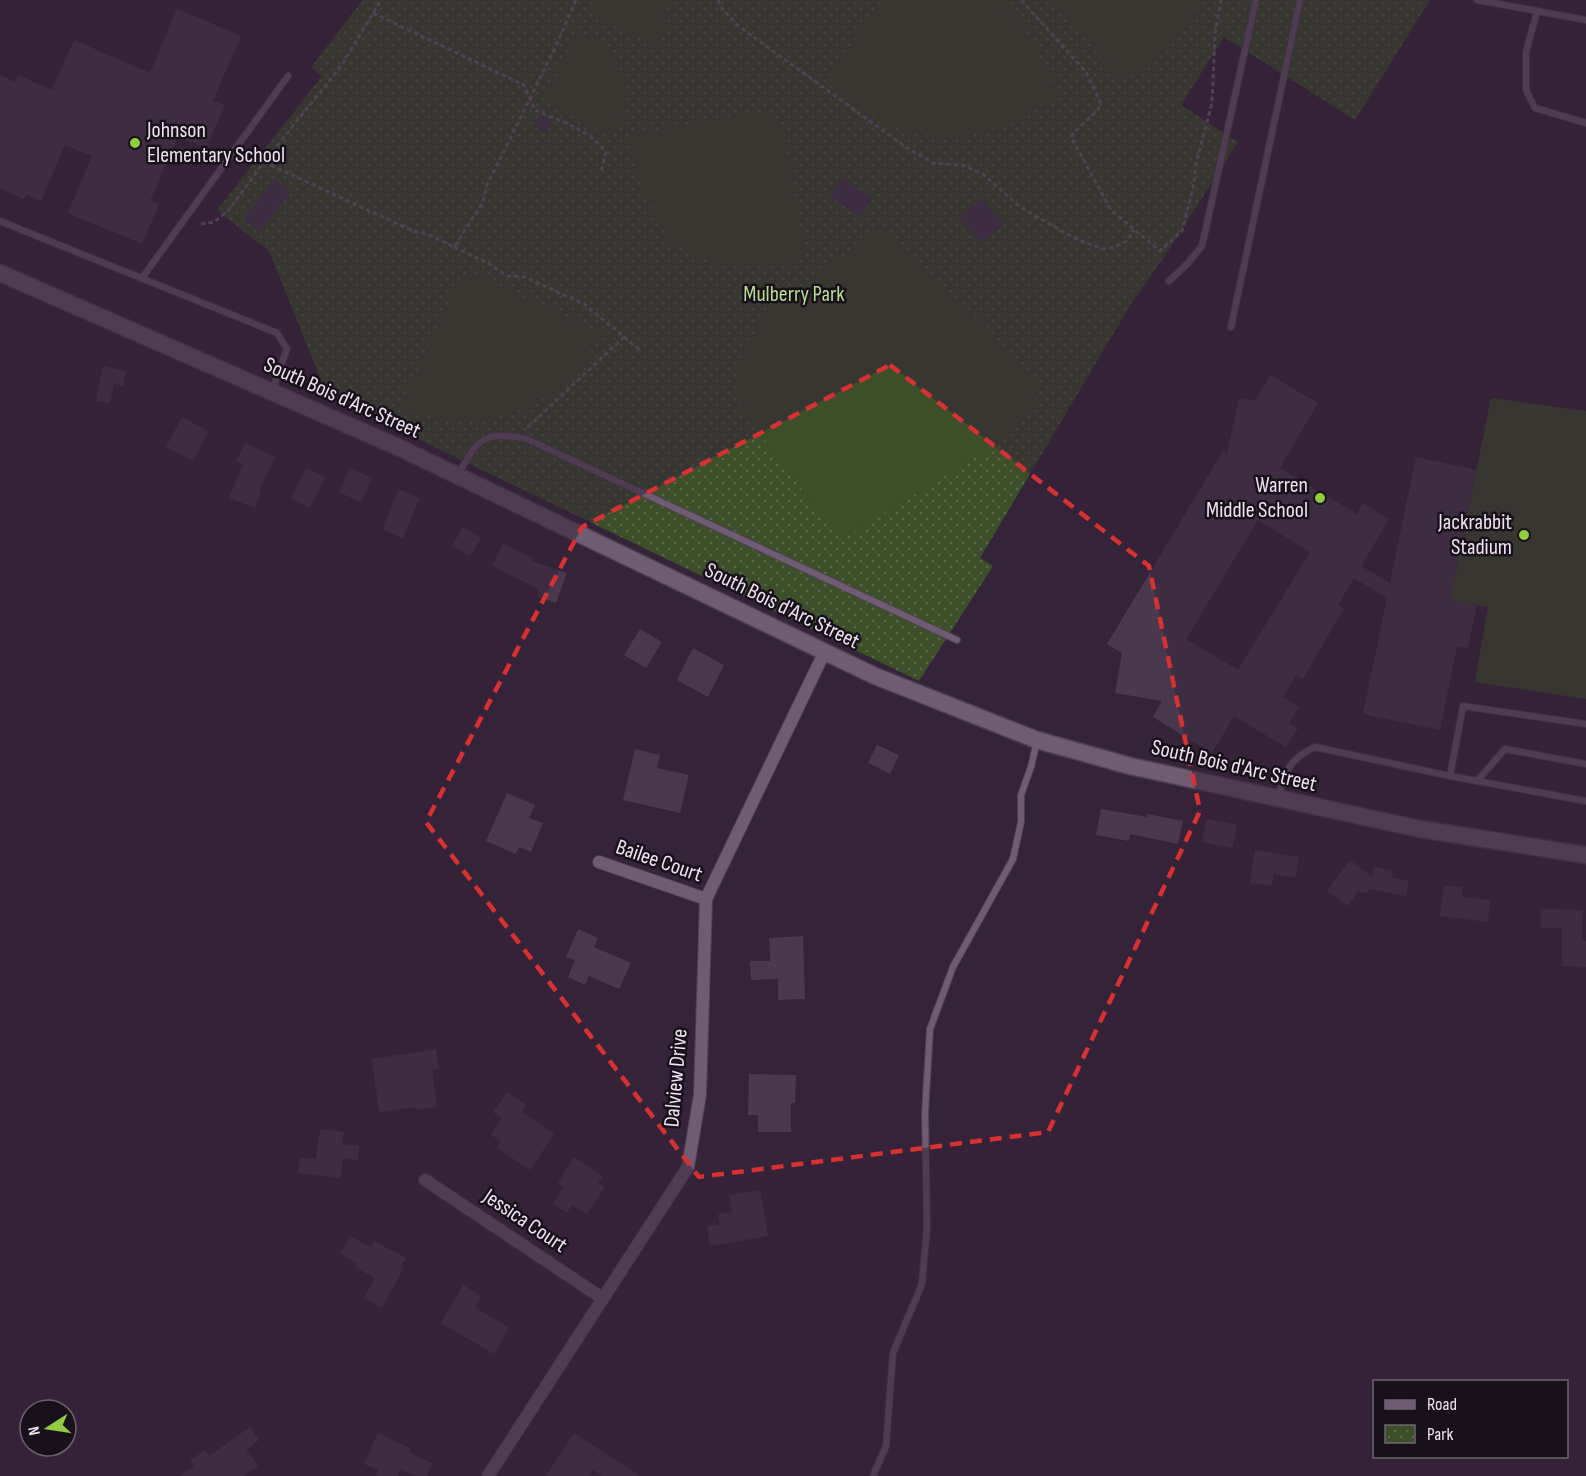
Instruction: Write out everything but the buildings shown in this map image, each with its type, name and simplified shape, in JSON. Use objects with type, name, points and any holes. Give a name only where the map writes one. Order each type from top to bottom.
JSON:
[{"type":"main road","name":"South Bois d'Arc Street","points":[[0,273],[458,475],[875,676],[1037,740],[1130,766],[1420,829],[1586,855]]},
{"type":"street","name":"Dalview Drive","points":[[488,1476],[688,1167],[700,1095],[706,899],[825,651]]},
{"type":"street","name":"Bailee Court","points":[[598,862],[706,899]]},
{"type":"street","name":"Jessica Court","points":[[425,1180],[602,1298]]},
{"type":"lane","points":[[1169,281],[1202,246],[1256,0]]},
{"type":"lane","points":[[1232,327],[1300,0]]},
{"type":"lane","points":[[1477,0],[1586,20]]},
{"type":"lane","points":[[1537,12],[1526,52],[1526,90],[1536,108],[1586,123]]},
{"type":"lane","points":[[142,278],[288,76]]},
{"type":"lane","points":[[0,221],[277,333],[287,349],[272,392]]},
{"type":"lane","points":[[458,475],[472,449],[481,440],[506,435],[527,439],[957,640]]},
{"type":"lane","points":[[1450,776],[1463,706],[1586,724]]},
{"type":"lane","points":[[873,1476],[886,1446],[893,1353],[922,1284],[927,1227],[926,1113],[930,1029],[953,967],[1013,859],[1021,822],[1021,795],[1037,740]]},
{"type":"lane","points":[[1279,799],[1284,774],[1292,762],[1315,747],[1450,776],[1586,801]]},
{"type":"lane","points":[[1477,781],[1505,749],[1586,764]]},
{"type":"path","points":[[201,224],[214,222],[228,211],[341,66],[381,0]]},
{"type":"path","points":[[454,247],[484,198],[487,185],[554,50],[576,0]]},
{"type":"path","points":[[718,0],[720,6],[737,25],[907,148],[933,163],[962,165],[983,174],[1020,207],[1076,239],[1103,249],[1127,241],[1134,230]]},
{"type":"path","points":[[1021,0],[1086,72],[1095,88],[1100,105],[1098,110],[1071,137],[1111,210],[1160,251],[1182,231],[1212,103],[1215,33],[1221,0]]},
{"type":"path","points":[[373,13],[524,85],[535,110],[588,135],[601,146],[606,153],[601,172]]},
{"type":"path","points":[[264,162],[413,231],[432,236],[488,263],[502,273],[525,277],[584,304],[640,350]]},
{"type":"path","points":[[519,437],[624,337]]},
{"type":"highlighted area","points":[[890,365],[1149,566],[1200,811],[1048,1132],[699,1177],[426,822],[582,527]]},
{"type":"green space","name":"Mulberry Park","points":[[363,0],[1430,0],[1355,120],[1224,37],[1181,105],[1238,142],[1131,304],[980,558],[993,566],[919,681],[327,395],[269,251],[217,210],[322,76],[311,67]]},
{"type":"green space","points":[[594,0],[667,0],[666,25],[657,46],[594,16],[591,6]]},
{"type":"green space","points":[[892,0],[998,0],[1025,29],[1058,92],[1030,112],[1001,127],[971,134],[941,136],[911,132],[882,121],[853,105],[827,82],[860,31]]},
{"type":"green space","points":[[1050,0],[1202,0],[1184,29],[1163,55],[1122,80]]},
{"type":"green space","points":[[580,31],[609,54],[622,73],[626,97],[622,118],[613,137],[551,104],[548,94]]},
{"type":"green space","points":[[762,112],[782,124],[805,259],[770,263],[731,263],[712,260],[679,246],[666,234],[657,219],[636,164],[628,135]]},
{"type":"green space","points":[[880,230],[980,320],[1037,384],[1034,409],[982,453],[846,537],[837,536],[743,412],[738,386],[741,361],[763,318],[793,292]]},
{"type":"green space","points":[[471,273],[600,333],[587,358],[563,385],[548,396],[514,412],[478,420],[453,421],[406,409],[401,404],[461,277]]},
{"type":"green space","name":"Jackrabbit Stadium","points":[[1491,398],[1586,411],[1586,699],[1475,682],[1488,607],[1450,600]]},
{"type":"place","name":"Johnson Elementary School","points":[[135,143]]},
{"type":"place","name":"Warren Middle School","points":[[1320,498]]},
{"type":"place","name":"Jackrabbit Stadium","points":[[1524,535]]}]
